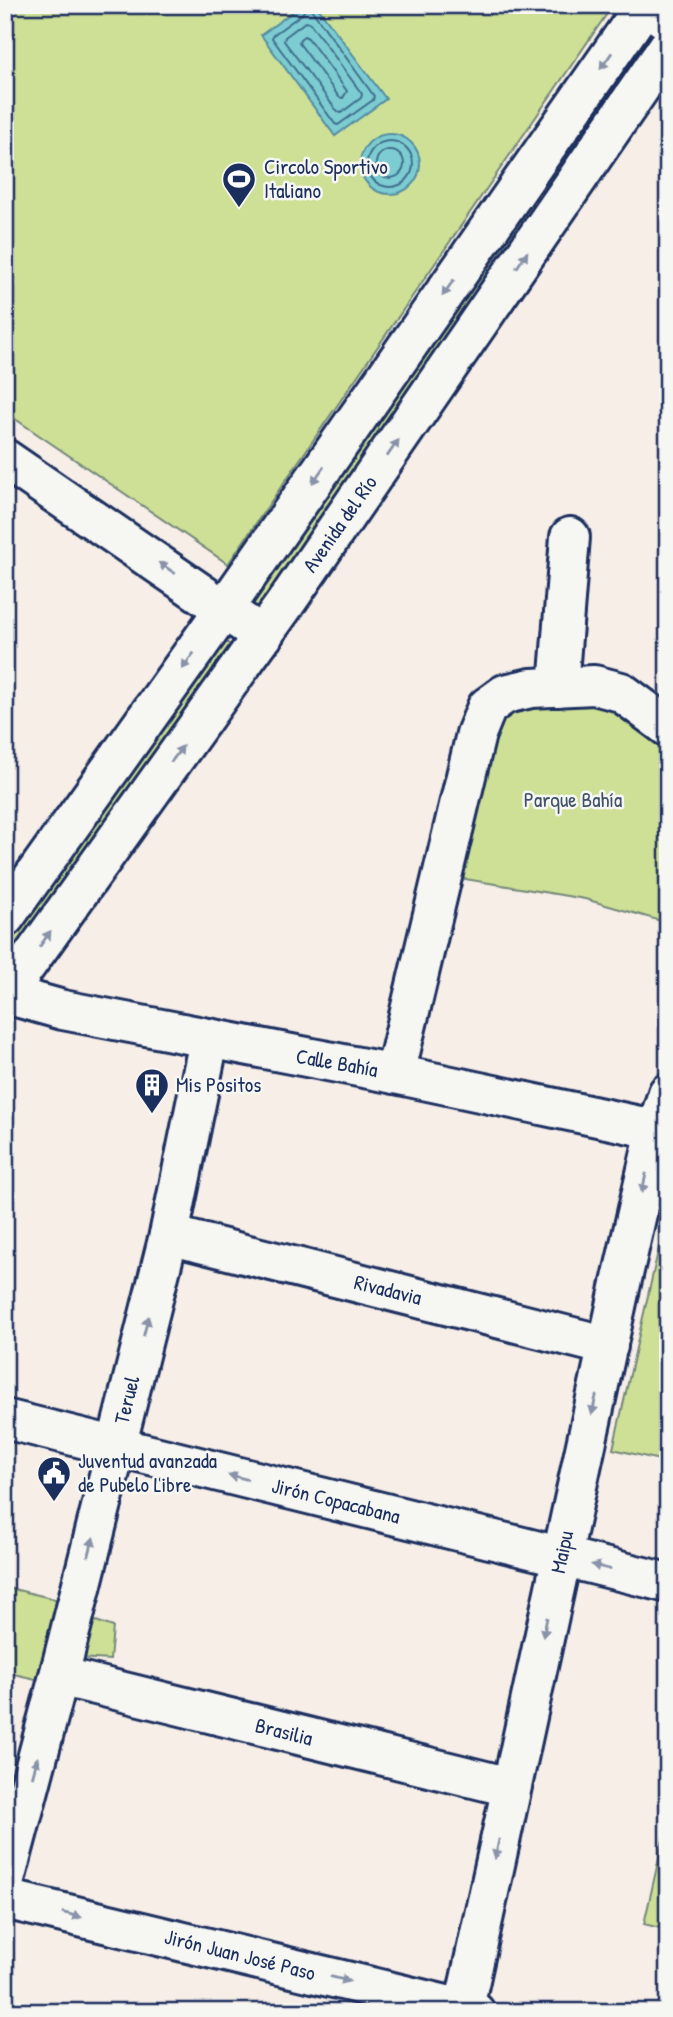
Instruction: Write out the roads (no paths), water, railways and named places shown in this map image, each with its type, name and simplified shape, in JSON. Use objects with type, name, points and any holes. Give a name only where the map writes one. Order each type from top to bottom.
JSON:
[{"type":"street","points":[[5,916],[225,608],[645,5],[668,21]]},
{"type":"street","name":"Avenida del Río","points":[[6,994],[262,636],[668,47]]},
{"type":"street","points":[[5,458],[262,636]]},
{"type":"street","points":[[558,687],[569,537]]},
{"type":"street","points":[[395,1074],[476,734],[487,708],[505,694],[531,688],[594,685],[621,692],[668,727]]},
{"type":"street","name":"Calle Bahía","points":[[6,994],[63,1010],[395,1074],[662,1131]]},
{"type":"street","name":"Teruel","points":[[5,1880],[169,1235],[209,1040]]},
{"type":"street","name":"Maipu","points":[[467,2011],[510,1787],[560,1557],[608,1346],[662,1131],[668,1093]]},
{"type":"street","name":"Rivadavia","points":[[169,1235],[608,1346]]},
{"type":"street","name":"Jirón Copacabana","points":[[5,1419],[668,1583]]},
{"type":"street","name":"Brasilia","points":[[59,1676],[510,1787]]},
{"type":"street","name":"Jirón Juan José Paso","points":[[5,1899],[467,2011]]},
{"type":"water","points":[[302,5],[316,5],[386,99],[335,136],[261,35]]},
{"type":"water","points":[[384,134],[396,134],[415,147],[420,164],[418,176],[407,189],[396,194],[384,194],[365,181],[360,170],[360,158],[373,139]]},
{"type":"place","name":"Circolo Sportivo Italiano","points":[[239,209]]},
{"type":"place","name":"Mis Positos","points":[[152,1115]]},
{"type":"place","name":"Juventud avanzada de Pubelo Libre","points":[[54,1503]]},
{"type":"park label","name":"Parque Bahía","points":[[573,800]]}]
